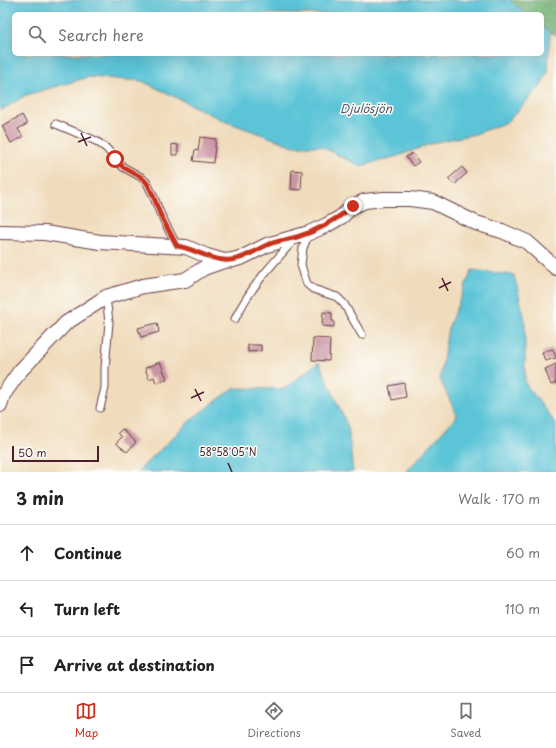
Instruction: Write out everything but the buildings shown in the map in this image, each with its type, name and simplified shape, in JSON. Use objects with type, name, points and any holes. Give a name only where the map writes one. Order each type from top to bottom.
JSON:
[{"type":"street","points":[[0,405],[2,395],[20,371],[43,346],[66,323],[106,297],[144,286],[185,280],[204,268],[224,260],[243,257],[267,245],[303,235],[327,225],[340,217],[353,206],[365,201],[410,199],[433,202],[476,223],[502,231],[527,242],[556,268]]},
{"type":"street","points":[[0,232],[45,233],[100,242],[186,247],[194,252],[224,260]]},
{"type":"lane","points":[[56,124],[96,141],[106,148],[123,167],[141,177],[147,183],[160,214],[177,246]]},
{"type":"lane","points":[[235,319],[240,307],[269,267],[303,235]]},
{"type":"lane","points":[[303,235],[301,265],[307,284],[313,289],[337,297],[347,309],[362,335]]},
{"type":"lane","points":[[100,408],[105,388],[105,368],[109,322],[106,297]]},
{"type":"green space","points":[[509,0],[556,0],[556,36],[544,27],[544,12],[524,12]]},
{"type":"water","name":"Djulösjön","points":[[0,0],[509,0],[524,12],[12,12],[12,56],[544,56],[544,28],[550,32],[548,71],[541,86],[507,122],[475,134],[436,142],[398,156],[360,166],[320,146],[294,146],[224,121],[142,81],[89,77],[26,95],[0,111]]},
{"type":"water","points":[[472,270],[514,275],[525,320],[525,383],[556,424],[556,472],[406,472],[457,416],[440,379],[448,328]]},
{"type":"water","points":[[319,362],[348,427],[353,472],[137,472],[193,418],[234,388],[284,389]]},
{"type":"route","points":[[115,159],[123,167],[141,177],[147,183],[160,214],[177,246],[186,247],[194,252],[224,260],[233,260],[243,257],[267,245],[278,241],[296,238],[309,233],[327,225],[340,217],[353,206]]}]
